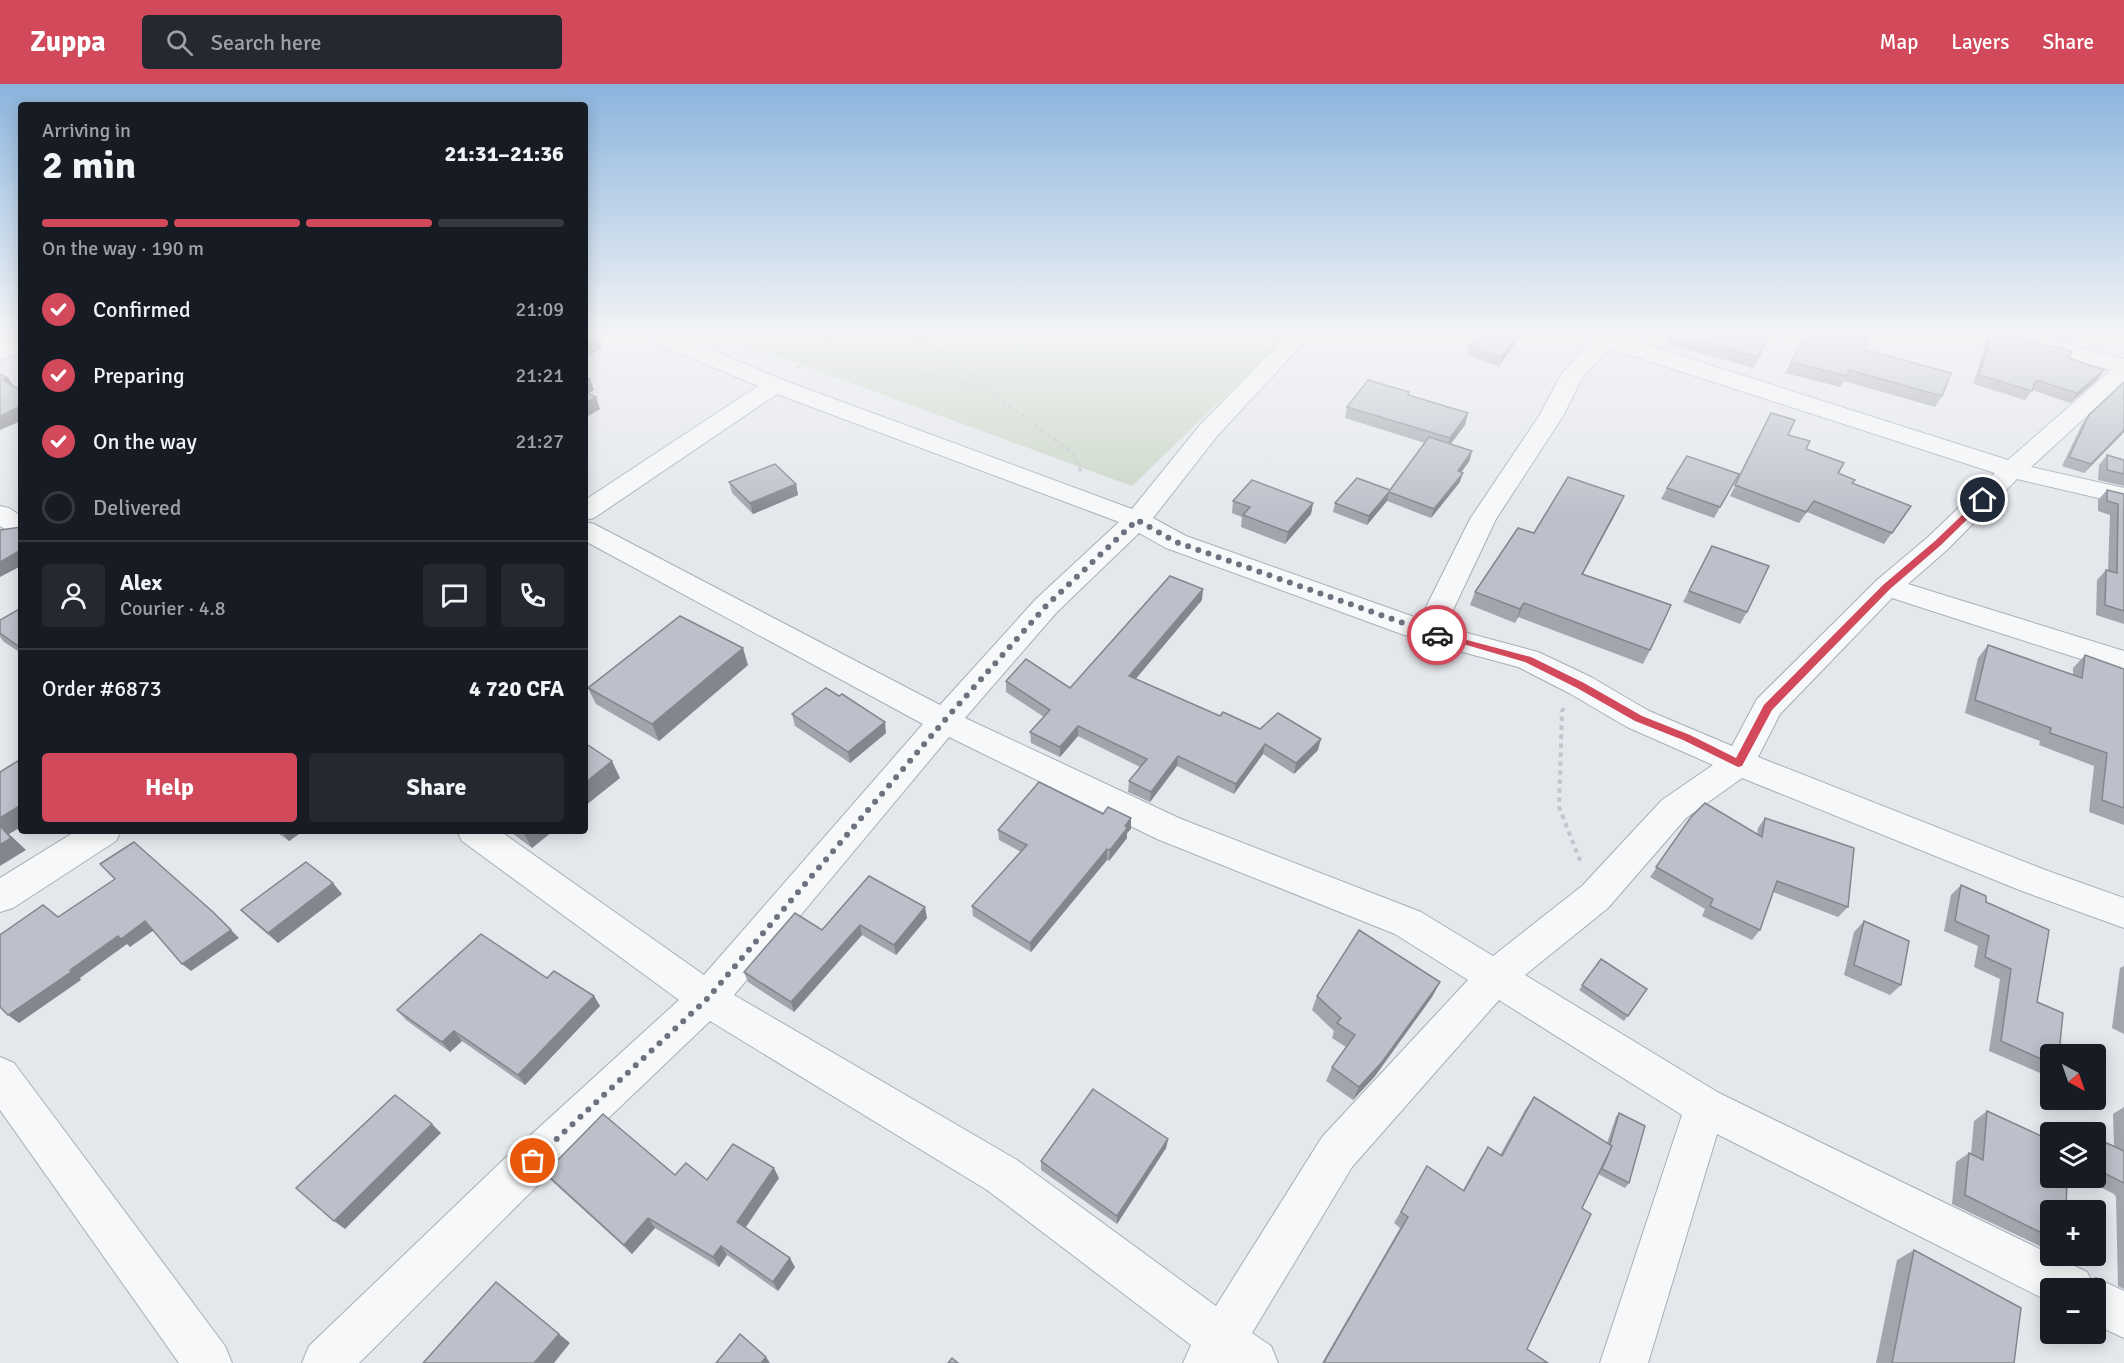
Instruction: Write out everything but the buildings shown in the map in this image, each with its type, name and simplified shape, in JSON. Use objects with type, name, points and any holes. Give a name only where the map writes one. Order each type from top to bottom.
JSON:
[{"type":"street","points":[[588,510],[759,396]]},
{"type":"street","points":[[804,396],[1137,520],[1176,542],[1428,633],[1527,659],[1580,685],[1638,719],[1686,738],[1738,763],[2036,881],[2124,913]]},
{"type":"street","points":[[326,1363],[516,1177],[707,999],[944,721],[1046,606],[1137,520],[1209,430],[1242,396]]},
{"type":"street","points":[[1428,633],[1484,519],[1551,416],[1561,396]]},
{"type":"street","points":[[1784,396],[2012,470],[2124,496]]},
{"type":"street","points":[[478,834],[707,999],[1002,1175],[1227,1355],[1337,1152],[1495,977],[1595,897],[1674,809],[1738,763],[1768,707],[1887,587],[1938,543],[2012,470],[2094,396]]},
{"type":"street","points":[[588,532],[944,721],[1169,828],[1408,923],[1705,1107],[2051,1278]]},
{"type":"street","points":[[1887,587],[2124,662]]},
{"type":"street","points":[[0,897],[99,834]]},
{"type":"street","points":[[2,1081],[208,1363]]},
{"type":"street","points":[[1624,1363],[1705,1107]]},
{"type":"street","points":[[2106,1306],[2124,1315]]},
{"type":"path","points":[[995,396],[1074,454],[1094,504]]},
{"type":"path","points":[[1580,685],[1562,711],[1559,807],[1595,897]]},
{"type":"green space","points":[[886,396],[1225,396],[1132,486]]},
{"type":"way so far","points":[[533,1161],[707,999],[944,721],[1046,606],[1137,520],[1176,542],[1437,635]]},
{"type":"route","points":[[1437,635],[1527,659],[1580,685],[1638,719],[1686,738],[1738,763],[1768,707],[1887,587],[1983,500]]}]
